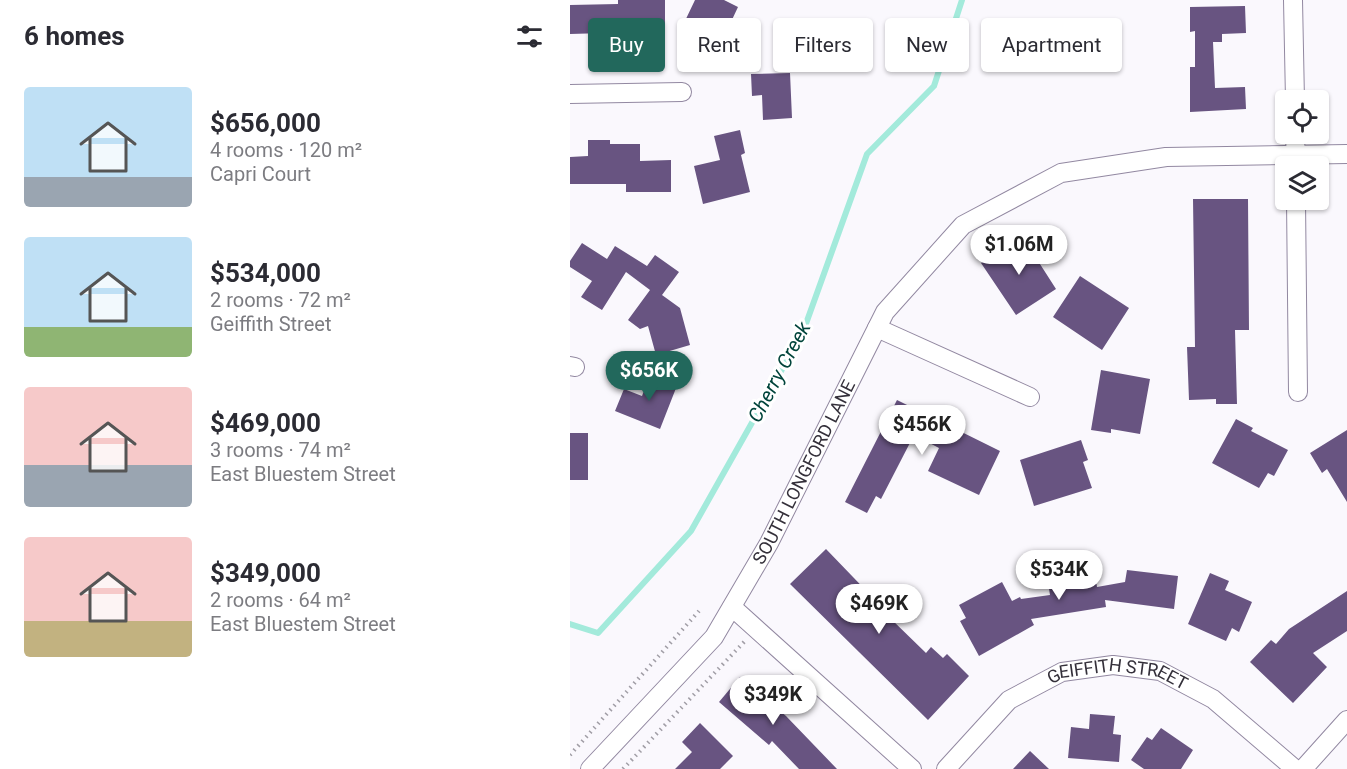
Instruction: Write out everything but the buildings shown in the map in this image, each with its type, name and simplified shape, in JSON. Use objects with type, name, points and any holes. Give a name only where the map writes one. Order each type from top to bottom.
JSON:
[{"type":"street","points":[[1293,0],[1295,90]]},
{"type":"street","points":[[570,94],[682,92]]},
{"type":"street","name":"SOUTH LONGFORD LANE","points":[[1329,156],[1347,154]]},
{"type":"street","name":"SOUTH LONGFORD LANE","points":[[590,769],[714,637],[769,543],[885,312],[963,225],[1061,173],[1166,157],[1275,160]]},
{"type":"street","points":[[1296,210],[1298,392]]},
{"type":"street","points":[[877,328],[1030,397]]},
{"type":"street","points":[[732,607],[912,769]]},
{"type":"street","name":"GEIFFITH STREET","points":[[946,769],[1009,700],[1062,672],[1113,665],[1160,671],[1213,699],[1295,769]]},
{"type":"street","points":[[1302,769],[1347,720]]},
{"type":"path","points":[[570,755],[699,611]]},
{"type":"path","points":[[623,769],[756,629]]},
{"type":"waterway","name":"Cherry Creek","points":[[570,624],[598,633],[691,531],[803,332],[867,154],[934,86],[962,0]]}]
